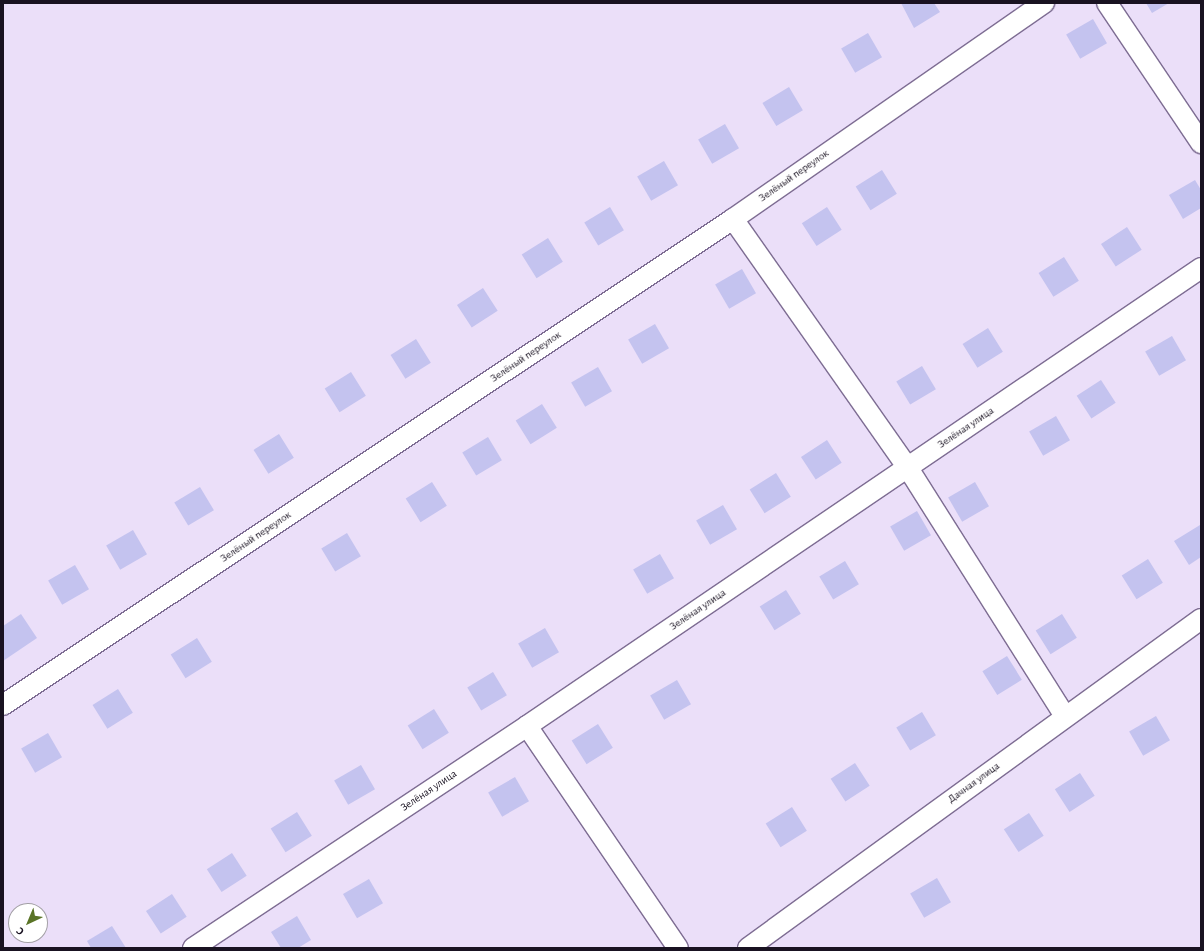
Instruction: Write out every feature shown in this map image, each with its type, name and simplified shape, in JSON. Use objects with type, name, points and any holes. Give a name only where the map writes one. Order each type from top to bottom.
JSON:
[{"type":"street","name":"Зелёный переулок","points":[[3,705],[733,219],[1044,3]]},
{"type":"street","points":[[1106,3],[1201,143]]},
{"type":"street","points":[[733,219],[908,468],[1065,716]]},
{"type":"street","name":"Зелёная улица","points":[[193,948],[526,726],[1201,268]]},
{"type":"street","name":"Дачная улица","points":[[748,948],[1065,716],[1201,619]]},
{"type":"street","points":[[526,726],[678,948]]},
{"type":"building","points":[[901,3],[934,3],[940,12],[914,28]]},
{"type":"building","points":[[1146,3],[1169,3],[1152,13]]},
{"type":"building","points":[[1093,19],[1107,43],[1080,59],[1066,34]]},
{"type":"building","points":[[868,33],[882,57],[855,73],[841,48]]},
{"type":"building","points":[[789,87],[803,110],[776,126],[762,103]]},
{"type":"building","points":[[725,124],[739,148],[712,164],[698,140]]},
{"type":"building","points":[[664,161],[678,185],[651,201],[637,176]]},
{"type":"building","points":[[882,170],[897,194],[871,210],[856,186]]},
{"type":"building","points":[[1195,180],[1201,190],[1201,208],[1183,219],[1169,195]]},
{"type":"building","points":[[610,207],[624,230],[598,246],[584,222]]},
{"type":"building","points":[[827,207],[842,230],[817,246],[802,223]]},
{"type":"building","points":[[1127,227],[1142,250],[1116,267],[1101,244]]},
{"type":"building","points":[[548,238],[563,262],[537,278],[522,254]]},
{"type":"building","points":[[1064,257],[1079,281],[1053,297],[1039,273]]},
{"type":"building","points":[[742,269],[756,293],[729,309],[715,284]]},
{"type":"building","points":[[483,288],[498,311],[472,328],[457,305]]},
{"type":"building","points":[[655,324],[669,348],[642,364],[628,340]]},
{"type":"building","points":[[988,328],[1003,352],[977,368],[963,344]]},
{"type":"building","points":[[1172,336],[1186,360],[1159,376],[1145,352]]},
{"type":"building","points":[[416,339],[431,363],[405,379],[391,355]]},
{"type":"building","points":[[922,366],[936,389],[910,405],[896,381]]},
{"type":"building","points":[[598,367],[612,391],[585,407],[571,383]]},
{"type":"building","points":[[351,372],[366,396],[340,412],[325,388]]},
{"type":"building","points":[[1101,380],[1116,403],[1091,418],[1077,396]]},
{"type":"building","points":[[542,404],[557,428],[531,444],[516,420]]},
{"type":"building","points":[[1056,416],[1070,440],[1043,456],[1029,432]]},
{"type":"building","points":[[279,434],[294,458],[268,474],[254,450]]},
{"type":"building","points":[[488,437],[502,460],[476,476],[462,452]]},
{"type":"building","points":[[827,440],[842,463],[816,480],[801,457]]},
{"type":"building","points":[[776,473],[791,497],[765,513],[750,489]]},
{"type":"building","points":[[432,482],[447,506],[421,522],[406,498]]},
{"type":"building","points":[[975,482],[989,506],[962,522],[948,498]]},
{"type":"building","points":[[200,487],[214,510],[188,526],[174,502]]},
{"type":"building","points":[[723,505],[737,529],[710,545],[696,520]]},
{"type":"building","points":[[917,511],[931,535],[904,551],[890,526]]},
{"type":"building","points":[[1200,525],[1201,557],[1189,565],[1174,541]]},
{"type":"building","points":[[133,530],[147,554],[120,570],[106,546]]},
{"type":"building","points":[[347,533],[361,556],[335,572],[321,548]]},
{"type":"building","points":[[660,554],[674,578],[647,594],[633,570]]},
{"type":"building","points":[[1148,559],[1163,583],[1137,599],[1122,575]]},
{"type":"building","points":[[845,561],[859,584],[833,600],[819,576]]},
{"type":"building","points":[[75,565],[89,589],[62,605],[48,580]]},
{"type":"building","points":[[786,590],[801,614],[775,630],[760,606]]},
{"type":"building","points":[[21,614],[37,638],[3,661],[3,626]]},
{"type":"building","points":[[1062,614],[1077,638],[1051,654],[1036,630]]},
{"type":"building","points":[[545,628],[559,652],[532,668],[518,644]]},
{"type":"building","points":[[197,638],[212,662],[186,678],[171,654]]},
{"type":"building","points":[[1007,656],[1022,680],[997,695],[982,671]]},
{"type":"building","points":[[493,672],[507,695],[481,711],[467,687]]},
{"type":"building","points":[[677,680],[691,704],[664,720],[650,696]]},
{"type":"building","points":[[118,689],[133,713],[107,729],[93,705]]},
{"type":"building","points":[[434,709],[449,733],[423,749],[408,725]]},
{"type":"building","points":[[922,712],[936,735],[910,751],[896,727]]},
{"type":"building","points":[[1156,716],[1170,740],[1143,756],[1129,732]]},
{"type":"building","points":[[598,724],[613,748],[587,764],[572,740]]},
{"type":"building","points":[[48,733],[62,757],[35,773],[21,748]]},
{"type":"building","points":[[855,763],[870,786],[845,801],[831,779]]},
{"type":"building","points":[[361,765],[375,789],[348,805],[334,780]]},
{"type":"building","points":[[1080,773],[1095,796],[1070,812],[1055,789]]},
{"type":"building","points":[[515,777],[529,801],[502,817],[488,792]]},
{"type":"building","points":[[792,807],[807,831],[781,847],[766,823]]},
{"type":"building","points":[[297,812],[312,836],[286,852],[271,828]]},
{"type":"building","points":[[1029,813],[1044,836],[1019,852],[1004,829]]},
{"type":"building","points":[[232,853],[247,876],[222,892],[207,869]]},
{"type":"building","points":[[937,878],[951,902],[924,918],[910,894]]},
{"type":"building","points":[[369,879],[383,903],[357,918],[343,894]]},
{"type":"building","points":[[172,894],[187,917],[161,934],[146,911]]},
{"type":"building","points":[[297,916],[311,940],[298,948],[281,948],[271,932]]},
{"type":"building","points":[[112,926],[126,948],[91,948],[87,941]]}]
